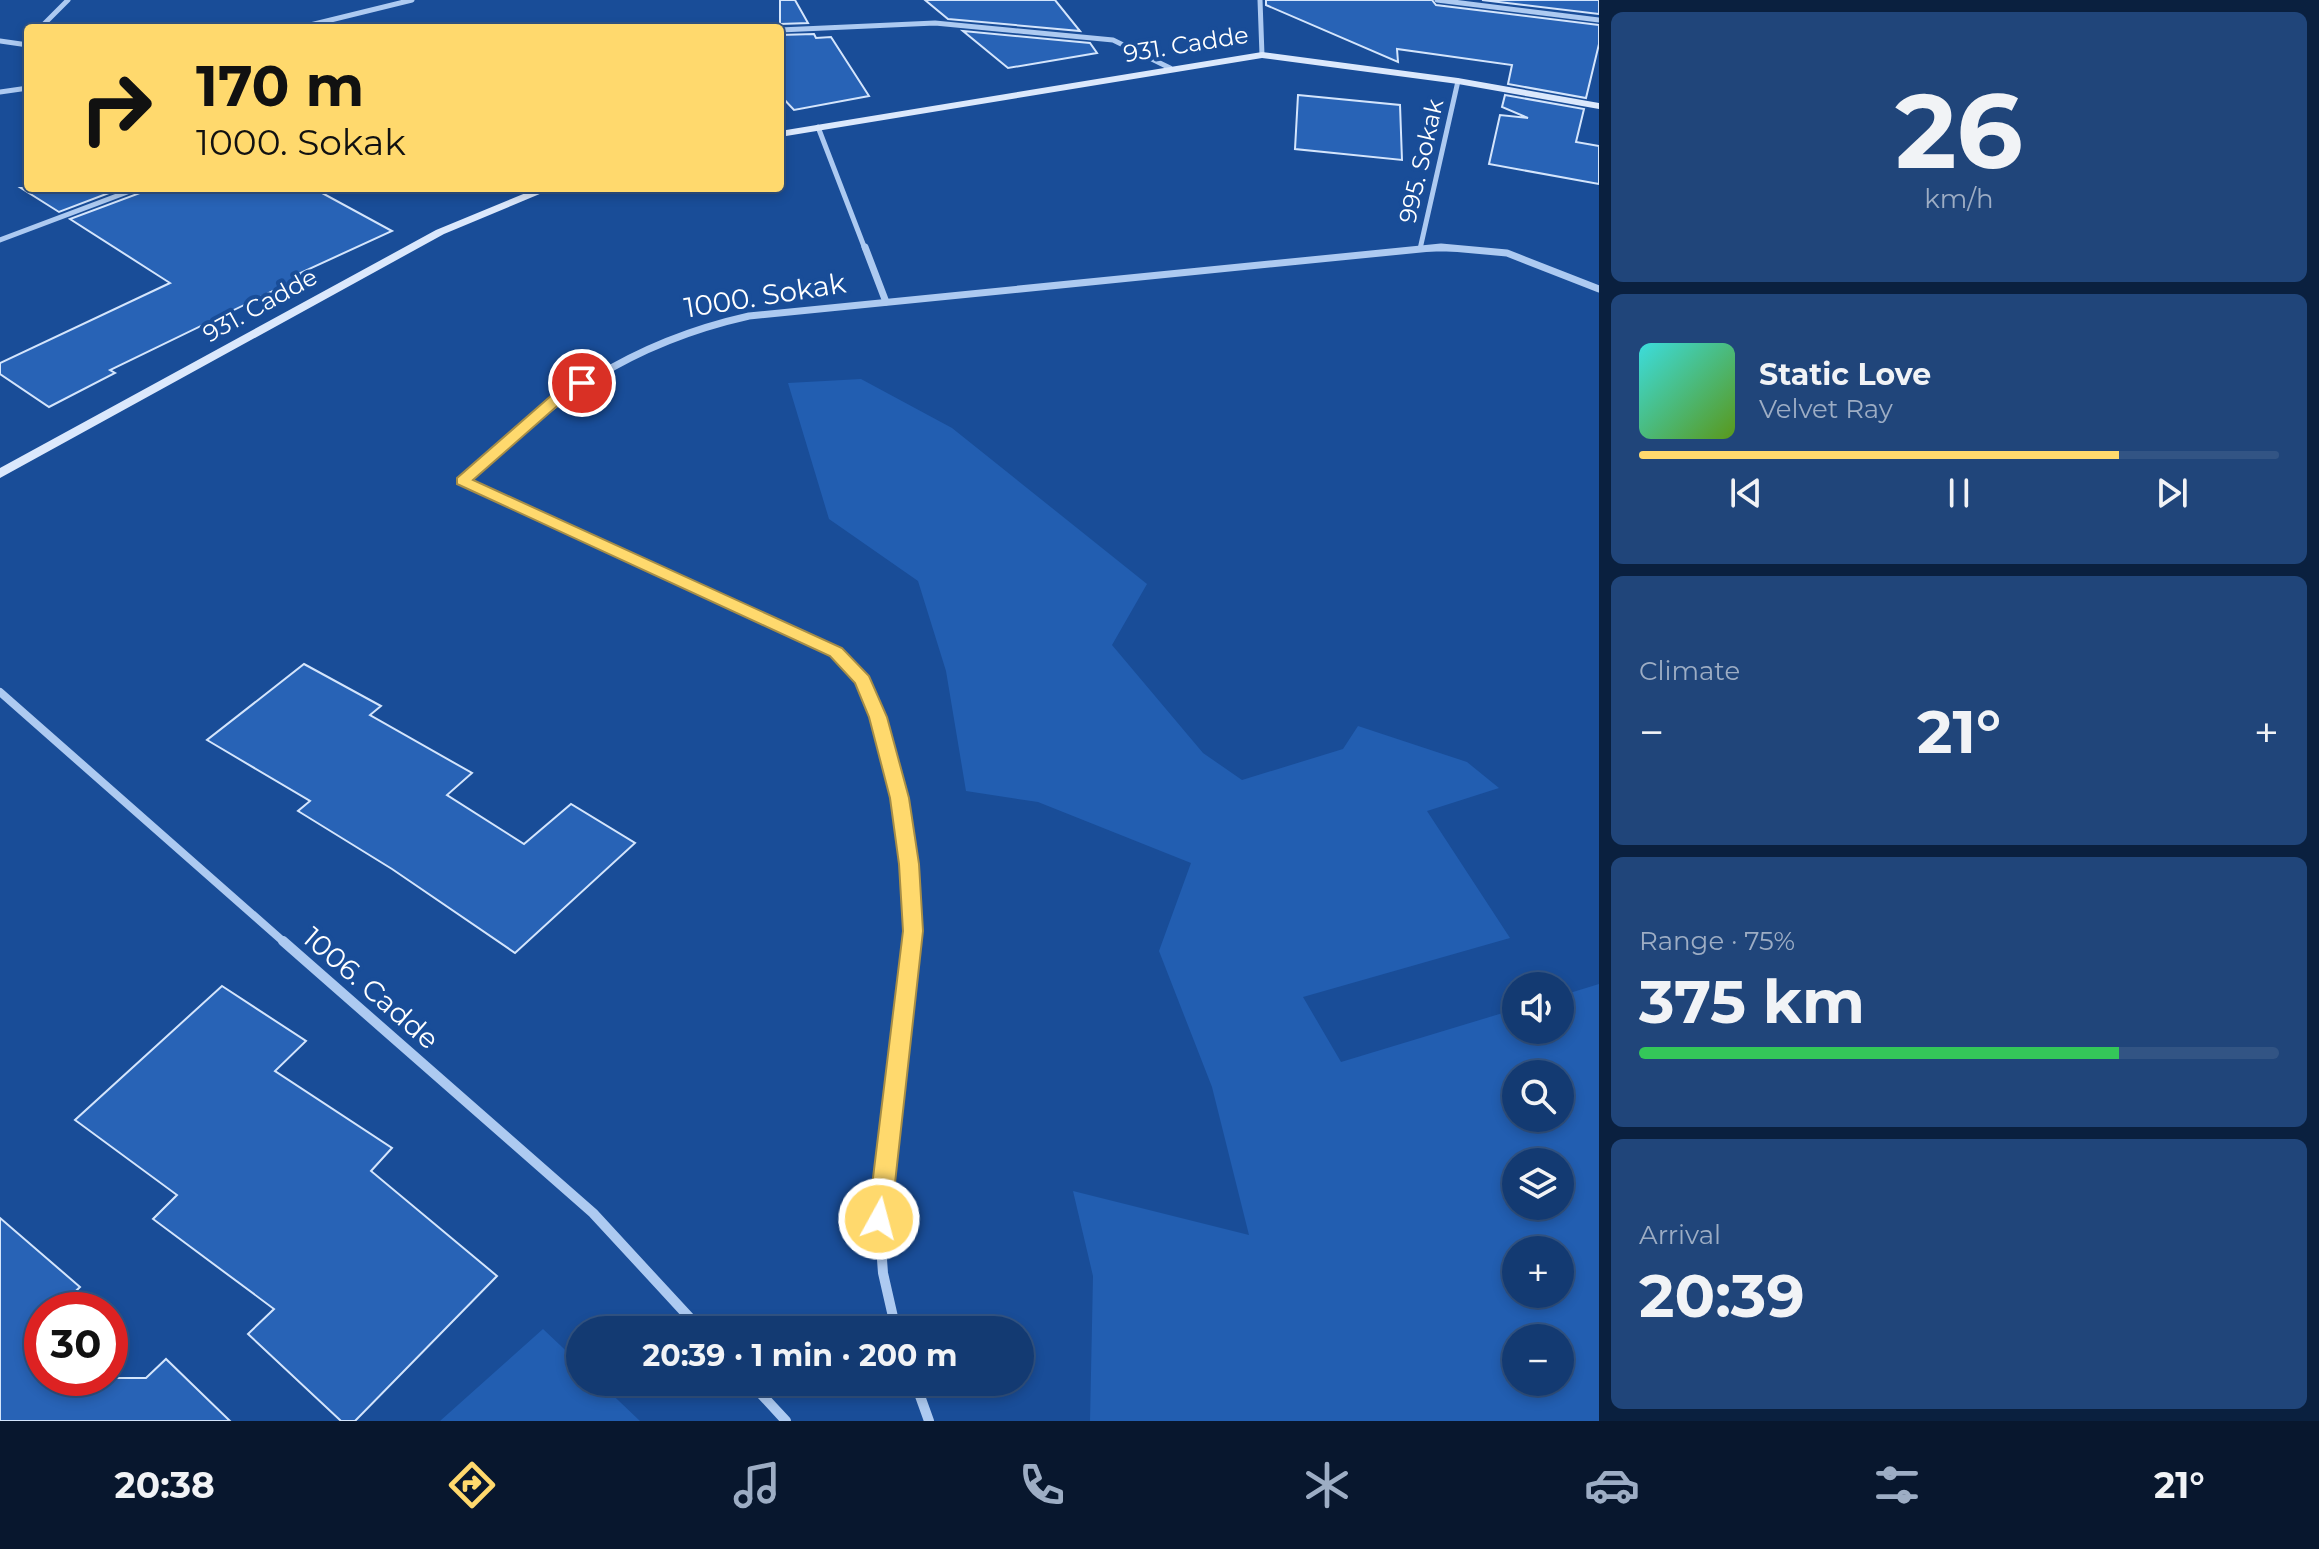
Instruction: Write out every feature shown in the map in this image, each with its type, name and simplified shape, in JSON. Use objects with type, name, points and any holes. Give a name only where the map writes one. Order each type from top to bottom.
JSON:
[{"type":"main road","name":"931. Cadde","points":[[784,133],[1262,55],[1458,81],[1599,106]]},
{"type":"main road","name":"931. Cadde","points":[[0,474],[440,232],[538,192]]},
{"type":"street","points":[[44,24],[68,0]]},
{"type":"street","points":[[314,24],[410,0]]},
{"type":"street","points":[[1260,0],[1262,55]]},
{"type":"street","points":[[1437,0],[1599,20]]},
{"type":"street","points":[[784,30],[935,23],[1113,40],[1170,68]]},
{"type":"street","points":[[0,41],[24,43]]},
{"type":"street","name":"995. Sokak","points":[[1420,249],[1437,162],[1458,81]]},
{"type":"street","points":[[0,92],[24,89]]},
{"type":"street","points":[[818,127],[886,302]]},
{"type":"street","points":[[0,240],[127,192]]},
{"type":"street","name":"1000. Sokak","points":[[893,1316],[883,1273],[879,1219],[913,931],[909,864],[900,798],[878,717],[863,680],[836,652],[795,631],[462,481],[558,397],[653,341],[727,319],[1465,247],[1507,253],[1599,289]]},
{"type":"street","name":"1006. Cadde","points":[[0,692],[593,1213],[688,1316]]},
{"type":"street","points":[[763,1396],[786,1421]]},
{"type":"street","points":[[920,1396],[929,1421]]},
{"type":"shaded area","points":[[861,379],[952,428],[1147,584],[1112,645],[1203,753],[1242,780],[1343,749],[1358,726],[1467,762],[1499,788],[1427,811],[1510,938],[1303,997],[1341,1062],[1502,1013],[1502,1044],[1574,1044],[1574,992],[1599,984],[1599,1421],[1090,1421],[1093,1276],[1073,1191],[1249,1235],[1212,1087],[1159,951],[1191,863],[1038,802],[966,791],[946,671],[918,581],[829,519],[788,383]]},
{"type":"shaded area","points":[[543,1329],[566,1351],[566,1396],[614,1396],[640,1421],[440,1421]]},
{"type":"building","points":[[780,0],[795,0],[808,23],[780,24]]},
{"type":"building","points":[[925,0],[1055,0],[1080,31],[948,19]]},
{"type":"building","points":[[1266,0],[1432,0],[1436,5],[1599,25],[1599,44],[1586,98],[1508,84],[1512,65],[1397,49],[1398,62],[1266,5]]},
{"type":"building","points":[[1482,0],[1599,0],[1599,14]]},
{"type":"building","points":[[963,31],[1090,43],[1097,53],[1008,68]]},
{"type":"building","points":[[784,35],[831,37],[869,96],[794,110],[784,99]]},
{"type":"building","points":[[1298,95],[1400,105],[1402,160],[1295,149]]},
{"type":"building","points":[[1505,95],[1584,109],[1576,142],[1599,146],[1599,184],[1489,164],[1500,115],[1528,118],[1502,107]]},
{"type":"building","points":[[27,192],[112,192],[59,212]]},
{"type":"building","points":[[320,192],[392,231],[298,274],[304,276],[110,370],[115,373],[49,407],[0,374],[0,363],[170,283],[70,219],[140,193]]},
{"type":"building","points":[[304,664],[381,706],[370,715],[472,773],[447,795],[524,844],[571,804],[635,843],[515,953],[392,869],[298,811],[310,801],[207,740]]},
{"type":"building","points":[[222,986],[306,1041],[275,1071],[392,1148],[371,1171],[497,1276],[355,1421],[341,1421],[248,1334],[274,1309],[153,1219],[177,1195],[75,1120]]},
{"type":"building","points":[[0,1218],[80,1287],[75,1292],[24,1292],[24,1396],[128,1396],[128,1378],[146,1378],[166,1359],[230,1421],[0,1421]]},
{"type":"route","points":[[582,383],[558,397],[462,481],[836,652],[863,680],[878,717],[900,798],[909,864],[913,931],[879,1219]]}]
